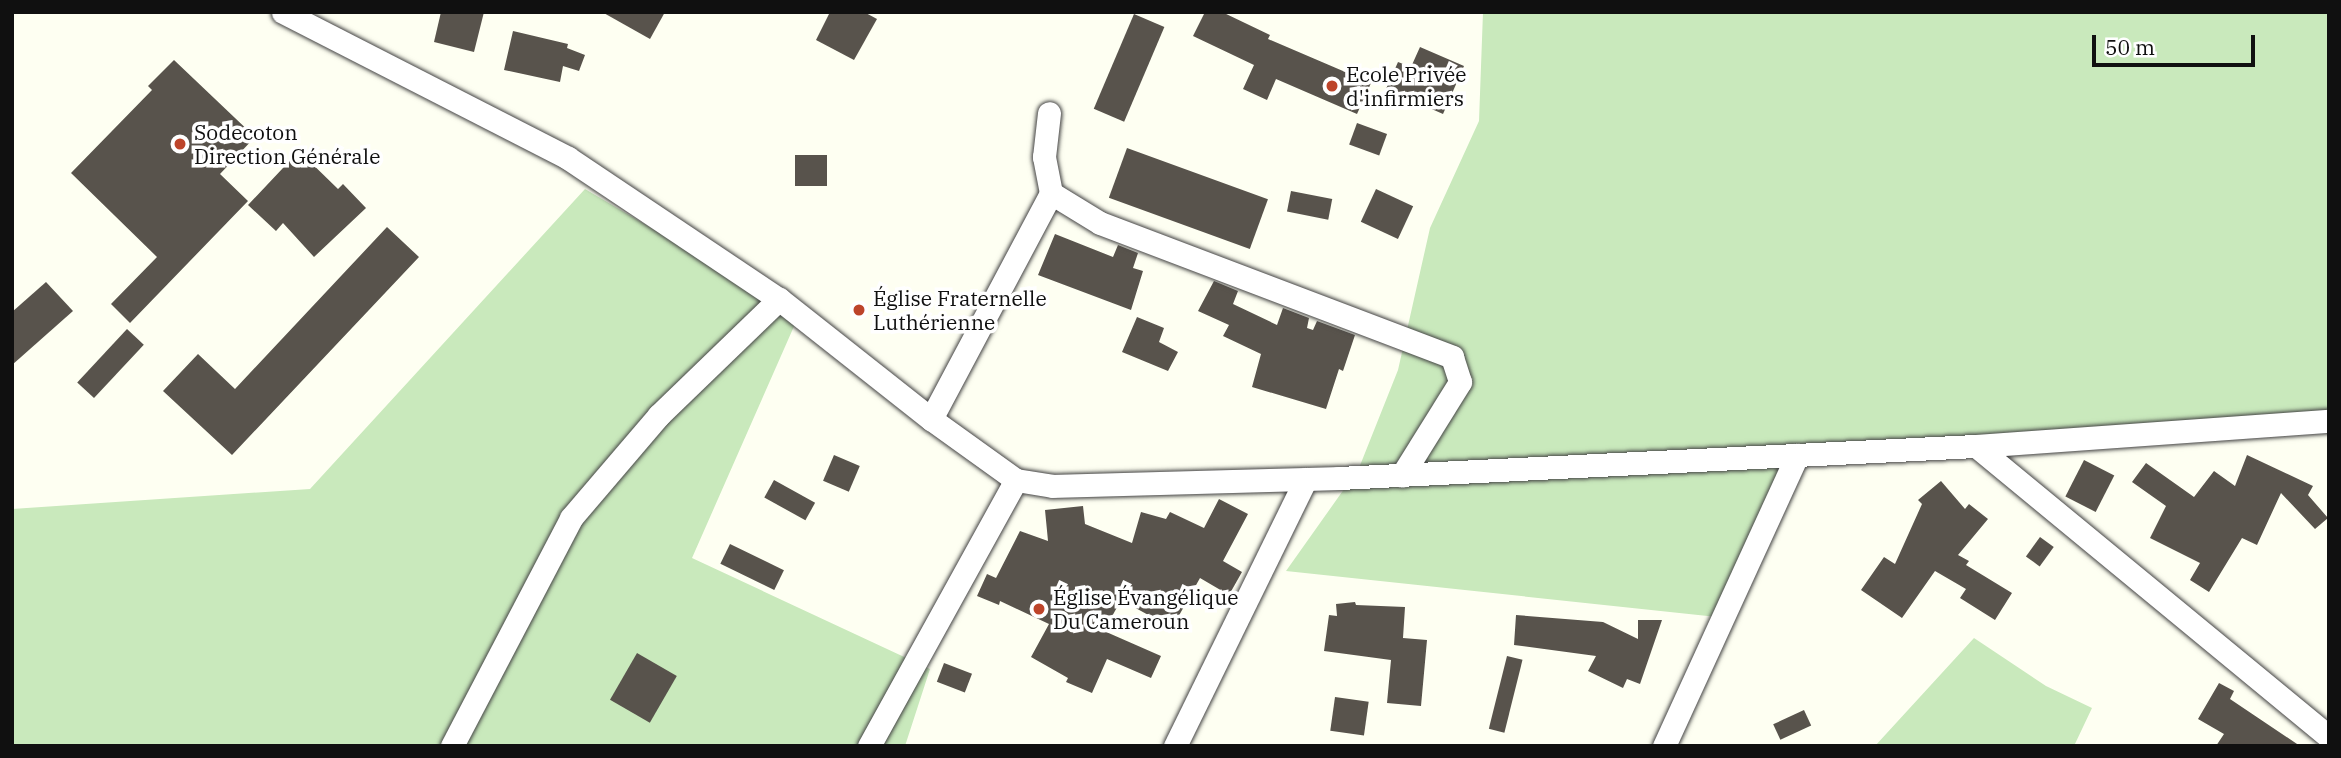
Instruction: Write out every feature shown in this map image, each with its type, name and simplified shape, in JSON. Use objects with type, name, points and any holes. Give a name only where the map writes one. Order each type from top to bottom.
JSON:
[{"type":"street","points":[[283,12],[568,158],[779,299],[930,419],[1016,480],[1053,486],[1402,475],[1976,446],[2329,421]]},
{"type":"street","points":[[930,419],[1051,193],[1044,158],[1049,113]]},
{"type":"street","points":[[1051,193],[1100,223],[1452,357],[1460,382],[1402,475]]},
{"type":"street","points":[[452,746],[571,518],[659,415],[779,299]]},
{"type":"street","points":[[1976,446],[2329,737]]},
{"type":"street","points":[[1664,746],[1797,455]]},
{"type":"street","points":[[1175,746],[1306,479]]},
{"type":"street","points":[[869,746],[1016,480]]},
{"type":"green space","points":[[1483,12],[2329,12],[2329,422],[1796,465],[1717,617],[1286,571],[1359,468],[1398,370],[1430,228],[1479,121]]},
{"type":"green space","points":[[585,189],[799,315],[692,558],[930,669],[905,746],[12,746],[12,509],[310,489]]},
{"type":"green space","points":[[1974,638],[2046,686],[2092,708],[2074,746],[1875,746]]},
{"type":"building","points":[[441,12],[484,12],[474,52],[434,42]]},
{"type":"building","points":[[602,12],[665,12],[650,39]]},
{"type":"building","points":[[830,12],[864,12],[877,19],[854,60],[816,40]]},
{"type":"building","points":[[1205,12],[1222,12],[1270,35],[1268,39],[1371,83],[1357,114],[1276,79],[1267,100],[1243,89],[1254,65],[1193,36]]},
{"type":"building","points":[[1134,14],[1164,27],[1124,122],[1094,109]]},
{"type":"building","points":[[513,31],[568,44],[567,48],[585,55],[579,71],[563,66],[560,82],[504,70]]},
{"type":"building","points":[[1420,47],[1464,66],[1443,114],[1386,89],[1398,62],[1411,67]]},
{"type":"building","points":[[174,60],[255,137],[220,174],[248,201],[130,323],[111,304],[157,257],[71,173],[152,90],[148,86]]},
{"type":"building","points":[[1357,123],[1387,134],[1379,156],[1349,145]]},
{"type":"building","points":[[1127,148],[1268,199],[1250,249],[1109,198]]},
{"type":"building","points":[[299,151],[338,189],[343,184],[366,208],[314,257],[283,223],[276,231],[248,205]]},
{"type":"building","points":[[795,155],[827,155],[827,186],[795,186]]},
{"type":"building","points":[[1376,189],[1413,206],[1398,239],[1361,222]]},
{"type":"building","points":[[1291,191],[1332,199],[1328,220],[1287,212]]},
{"type":"building","points":[[387,227],[419,257],[232,455],[163,391],[198,354],[235,389]]},
{"type":"building","points":[[1055,234],[1113,257],[1118,245],[1138,253],[1133,268],[1143,271],[1131,310],[1038,275]]},
{"type":"building","points":[[1214,281],[1238,291],[1233,304],[1277,325],[1283,308],[1309,318],[1307,328],[1313,330],[1317,321],[1355,335],[1343,371],[1339,369],[1326,409],[1252,387],[1261,354],[1223,336],[1229,325],[1198,311]]},
{"type":"building","points":[[46,282],[73,311],[12,365],[12,312]]},
{"type":"building","points":[[1137,317],[1164,328],[1159,342],[1178,352],[1168,371],[1122,352]]},
{"type":"building","points":[[127,329],[144,345],[94,398],[77,382]]},
{"type":"building","points":[[834,455],[860,466],[849,492],[823,481]]},
{"type":"building","points":[[2247,455],[2313,486],[2308,495],[2328,518],[2315,529],[2281,493],[2257,545],[2242,538],[2209,592],[2190,580],[2200,563],[2150,538],[2166,506],[2132,482],[2146,463],[2194,497],[2214,471],[2235,486]]},
{"type":"building","points":[[2084,460],[2114,475],[2096,512],[2065,497]]},
{"type":"building","points":[[774,480],[815,503],[805,520],[764,497]]},
{"type":"building","points":[[1941,481],[1965,509],[1969,504],[1988,519],[1958,555],[1969,561],[1966,565],[2012,593],[1995,620],[1960,598],[1966,589],[1935,571],[1902,618],[1861,590],[1884,557],[1895,564],[1922,504],[1918,500]]},
{"type":"building","points":[[1219,499],[1248,514],[1223,561],[1242,572],[1229,595],[1200,578],[1172,628],[1121,600],[1104,631],[1161,656],[1151,678],[1107,659],[1092,693],[1066,682],[1068,678],[1031,657],[1049,624],[1000,601],[999,605],[977,596],[987,574],[996,578],[1020,531],[1048,541],[1045,510],[1083,506],[1085,524],[1132,543],[1141,512],[1166,519],[1170,512],[1204,528]]},
{"type":"building","points":[[2040,537],[2054,547],[2040,566],[2026,556]]},
{"type":"building","points":[[730,544],[784,570],[774,590],[720,564]]},
{"type":"building","points":[[1355,602],[1356,605],[1405,607],[1403,638],[1427,640],[1421,706],[1387,703],[1391,660],[1324,651],[1329,615],[1337,616],[1336,604]]},
{"type":"building","points":[[1516,615],[1603,622],[1638,639],[1638,620],[1662,620],[1640,684],[1627,679],[1623,688],[1588,671],[1596,656],[1514,645]]},
{"type":"building","points":[[637,653],[677,676],[650,723],[610,700]]},
{"type":"building","points":[[1507,656],[1523,660],[1504,733],[1489,729]]},
{"type":"building","points":[[944,663],[972,674],[965,692],[937,682]]},
{"type":"building","points":[[2219,683],[2234,691],[2230,699],[2300,746],[2216,746],[2224,734],[2198,719]]},
{"type":"building","points":[[1335,697],[1369,702],[1364,735],[1330,731]]},
{"type":"building","points":[[1804,710],[1811,725],[1780,740],[1773,724]]},
{"type":"place","name":"Ecole Privée d'infirmiers","points":[[1332,86]]},
{"type":"place","name":"Sodecoton Direction Générale","points":[[180,144]]},
{"type":"place","name":"Église Fraternelle Luthérienne","points":[[859,310]]},
{"type":"place","name":"Église Évangélique Du Cameroun","points":[[1039,609]]}]
